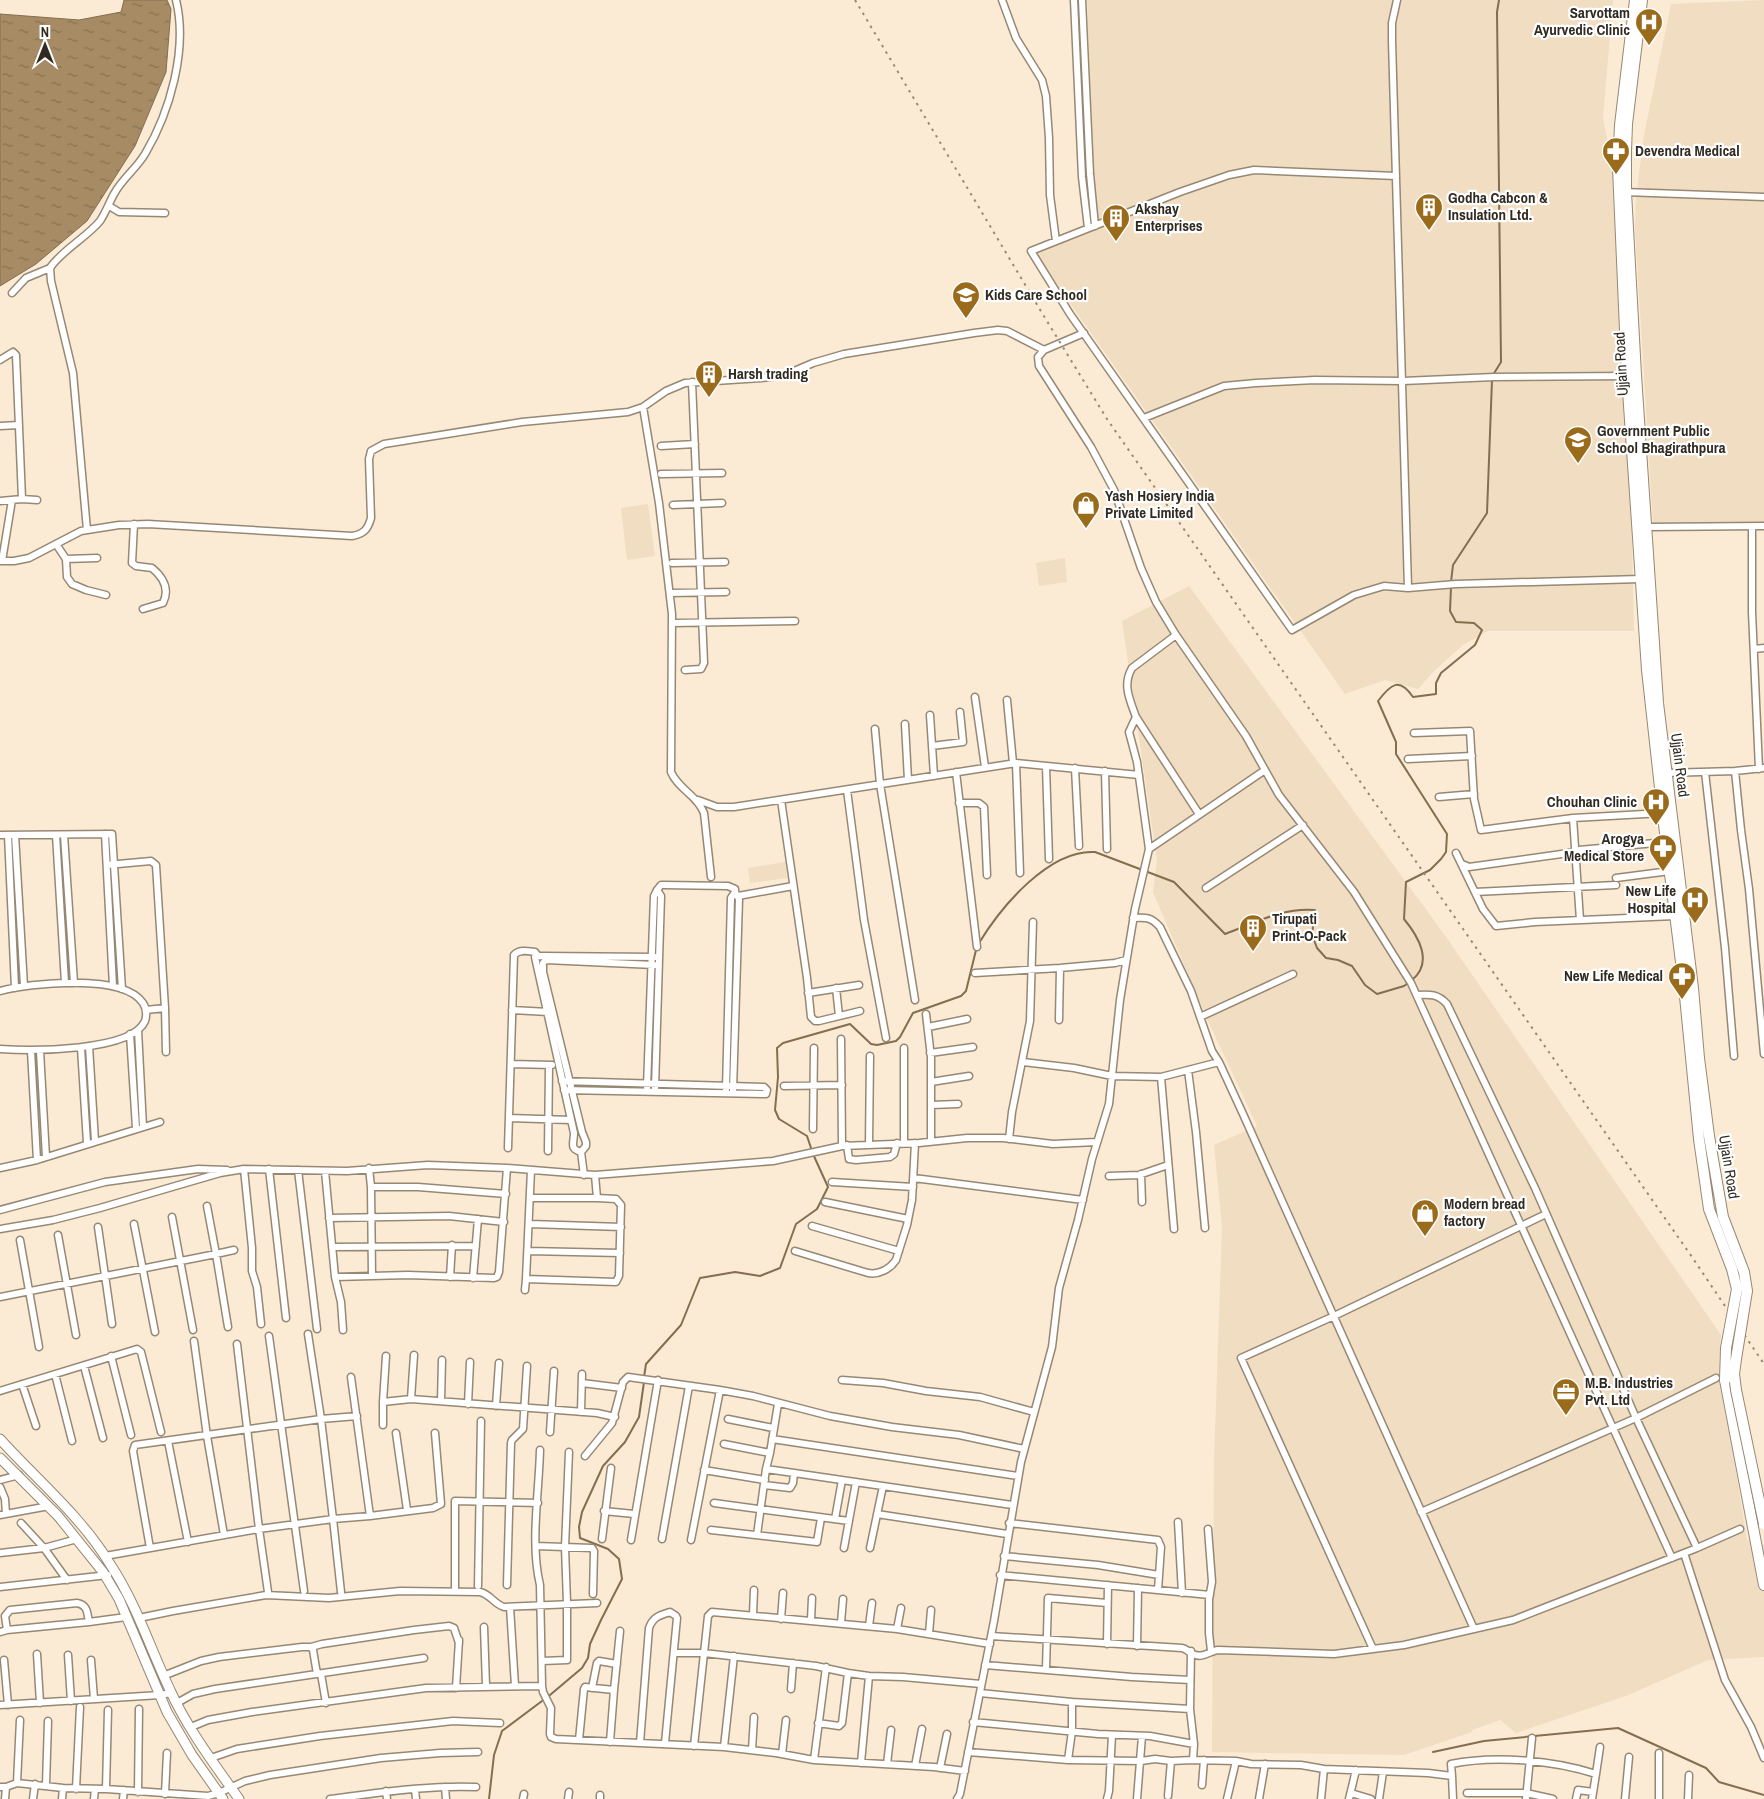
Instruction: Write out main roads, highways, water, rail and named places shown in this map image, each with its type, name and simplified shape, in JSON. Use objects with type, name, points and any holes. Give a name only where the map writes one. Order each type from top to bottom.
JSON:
[{"type":"main road","name":"Ujjain Road","points":[[1635,0],[1620,125],[1641,579],[1647,670],[1666,842],[1675,916],[1699,1058],[1704,1138]]},
{"type":"main road","name":"Ujjain Road","points":[[1622,193],[1627,124],[1642,0]]},
{"type":"main road","name":"Ujjain Road","points":[[1632,375],[1647,527],[1658,703],[1692,1017],[1688,1040],[1704,1138],[1722,1217],[1744,1272],[1747,1291],[1734,1374],[1764,1524]]},
{"type":"main road","points":[[1704,1138],[1709,1209],[1736,1280],[1736,1302],[1726,1348],[1725,1380],[1764,1584]]},
{"type":"main road","points":[[0,1439],[50,1490],[105,1556],[130,1598],[163,1676],[177,1703],[239,1799]]},
{"type":"main road","points":[[0,1458],[49,1506],[106,1575],[119,1599],[160,1695],[181,1737],[221,1796]]},
{"type":"water","points":[[124,0],[167,0],[171,9],[166,72],[135,146],[87,221],[36,264],[0,286],[0,14],[79,20],[121,12]]},
{"type":"waterway","points":[[1493,375],[1501,362],[1497,12],[1499,0]]},
{"type":"waterway","points":[[1451,582],[1453,565],[1487,513],[1492,380]]},
{"type":"waterway","points":[[1412,980],[1419,973],[1423,957],[1422,949],[1404,919],[1406,882],[1430,870],[1441,859],[1446,852],[1447,834],[1396,754],[1396,742],[1378,701],[1387,690],[1395,685],[1403,687],[1413,697],[1436,694],[1436,683],[1441,673],[1475,645],[1482,630],[1474,623],[1456,622],[1450,611],[1451,587]]},
{"type":"waterway","points":[[979,943],[1013,898],[1044,870],[1061,860],[1078,854],[1095,852],[1174,882],[1225,934],[1280,913],[1315,910],[1312,935],[1317,948],[1326,958],[1338,960],[1352,966],[1365,985],[1377,994],[1408,983]]},
{"type":"waterway","points":[[644,1377],[646,1364],[681,1325],[700,1278],[735,1272],[760,1276],[780,1268],[796,1224],[817,1209],[828,1187],[807,1136],[779,1119],[775,1110],[778,1077],[777,1048],[783,1043],[850,1024],[871,1044],[877,1045],[896,1041],[913,1013],[961,996],[966,991],[976,950]]},
{"type":"waterway","points":[[489,1799],[494,1755],[502,1731],[582,1668],[588,1658],[590,1644],[622,1579],[619,1559],[608,1549],[580,1538],[579,1527],[582,1512],[603,1466],[625,1442],[639,1417],[644,1382]]},
{"type":"waterway","points":[[1433,1752],[1484,1741],[1618,1728],[1706,1768],[1719,1782],[1764,1795]]},
{"type":"railway","points":[[855,0],[1107,419],[1692,1257],[1764,1364]]},
{"type":"place","name":"Sarvottam Ayurvedic Clinic","points":[[1649,46]]},
{"type":"place","name":"Devendra Medical","points":[[1616,175]]},
{"type":"place","name":"Godha Cabcon & Insulation Ltd.","points":[[1429,231]]},
{"type":"place","name":"Akshay Enterprises","points":[[1116,242]]},
{"type":"place","name":"Kids Care School","points":[[966,319]]},
{"type":"place","name":"Harsh trading","points":[[709,398]]},
{"type":"place","name":"Government Public School Bhagirathpura","points":[[1578,464]]},
{"type":"place","name":"Yash Hosiery India Private Limited","points":[[1086,529]]},
{"type":"place","name":"Chouhan Clinic","points":[[1656,826]]},
{"type":"place","name":"Arogya Medical Store","points":[[1663,872]]},
{"type":"place","name":"New Life Hospital","points":[[1695,924]]},
{"type":"place","name":"Tirupati Print-O-Pack","points":[[1253,952]]},
{"type":"place","name":"New Life Medical","points":[[1682,1000]]},
{"type":"place","name":"Modern bread factory","points":[[1425,1237]]},
{"type":"place","name":"M.B. Industries Pvt. Ltd","points":[[1566,1416]]}]
